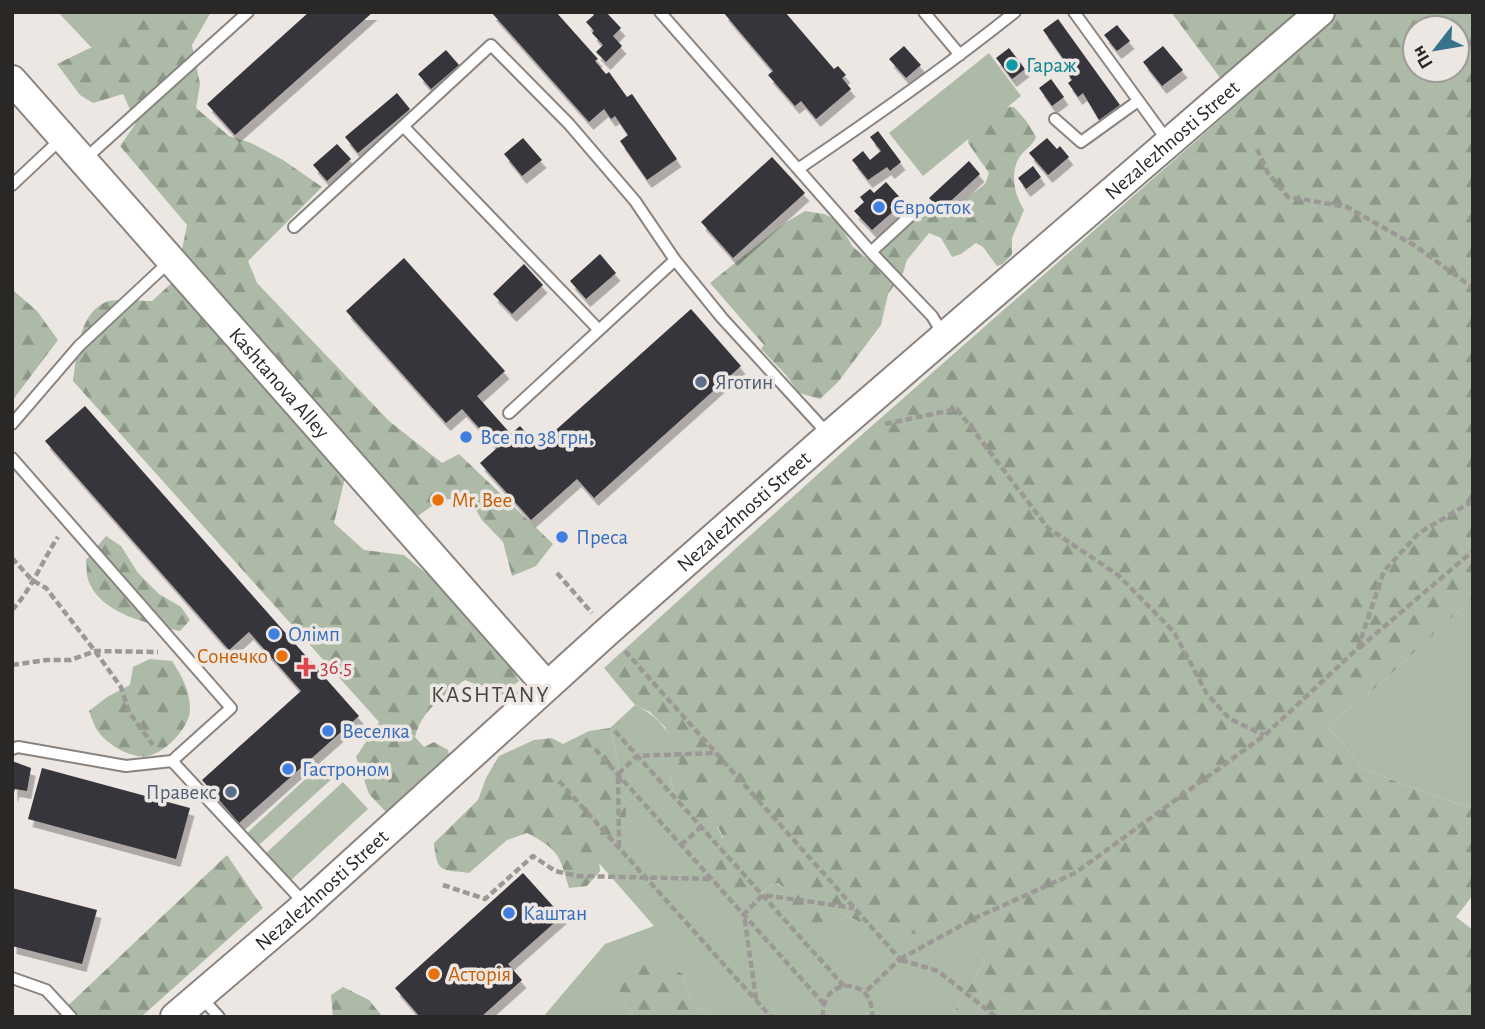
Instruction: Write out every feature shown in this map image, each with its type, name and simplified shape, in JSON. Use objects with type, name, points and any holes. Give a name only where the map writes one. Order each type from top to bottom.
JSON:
[{"type":"main road","name":"Nezalezhnosti Street","points":[[176,1017],[306,905],[608,631],[829,436],[1320,12]]},
{"type":"main road","name":"Kashtanova Alley","points":[[12,80],[547,686]]},
{"type":"lane","points":[[83,161],[248,12]]},
{"type":"lane","points":[[660,12],[871,252],[932,316],[945,336]]},
{"type":"lane","points":[[924,12],[960,55]]},
{"type":"lane","points":[[798,169],[871,120],[1015,12]]},
{"type":"lane","points":[[1074,12],[1169,143]]},
{"type":"lane","points":[[294,227],[491,45],[569,124],[635,201],[675,260],[722,318],[829,436]]},
{"type":"lane","points":[[1055,119],[1081,142],[1138,101]]},
{"type":"lane","points":[[403,126],[599,330]]},
{"type":"lane","points":[[12,185],[62,138]]},
{"type":"lane","points":[[871,252],[911,215]]},
{"type":"lane","points":[[509,413],[675,260]]},
{"type":"lane","points":[[12,424],[79,346],[170,261]]},
{"type":"lane","points":[[12,458],[231,708],[172,761],[126,766],[18,747],[12,749]]},
{"type":"lane","points":[[172,761],[306,905]]},
{"type":"lane","points":[[12,978],[46,990],[71,1017]]},
{"type":"lane","points":[[200,996],[219,1017]]},
{"type":"path","points":[[1256,149],[1268,173],[1288,197],[1347,207],[1414,245],[1473,288]]},
{"type":"path","points":[[880,425],[957,409],[1048,528],[1118,575],[1174,632],[1207,694],[1230,719],[1265,735]]},
{"type":"path","points":[[1358,648],[1384,571],[1419,533],[1473,501]]},
{"type":"path","points":[[12,610],[25,596],[68,522]]},
{"type":"path","points":[[865,992],[900,959],[975,918],[1075,873],[1265,735],[1358,648],[1473,551]]},
{"type":"path","points":[[12,558],[32,580],[46,588],[121,687],[130,712],[149,741],[172,761]]},
{"type":"path","points":[[557,573],[900,959],[938,971],[996,1017]]},
{"type":"path","points":[[12,665],[71,660],[95,651],[183,653]]},
{"type":"path","points":[[615,731],[844,986]]},
{"type":"path","points":[[595,749],[823,1003]]},
{"type":"path","points":[[619,847],[618,774],[637,756],[714,752]]},
{"type":"path","points":[[559,781],[771,1017]]},
{"type":"path","points":[[681,845],[701,827]]},
{"type":"path","points":[[443,885],[485,899],[533,856],[555,871],[578,876],[712,879]]},
{"type":"path","points":[[763,895],[854,908]]},
{"type":"path","points":[[744,914],[763,895]]},
{"type":"path","points":[[744,914],[757,1000]]},
{"type":"path","points":[[823,1017],[823,1003],[831,991],[844,986],[858,987],[865,992],[872,1006],[872,1017]]},
{"type":"green space","points":[[58,12],[190,12],[120,78]]},
{"type":"green space","points":[[130,12],[211,12],[192,45],[200,84],[196,108],[229,136],[251,143],[283,160],[322,187],[248,261],[257,283],[389,421],[442,463],[459,454],[553,544],[536,566],[512,576],[503,542],[481,519],[471,500],[442,499],[412,520],[345,478],[334,523],[364,550],[404,555],[466,606],[502,651],[519,681],[502,695],[465,680],[428,711],[415,737],[424,747],[434,742],[448,750],[451,765],[403,811],[385,811],[369,794],[356,757],[379,722],[73,381],[80,336],[90,316],[97,308],[110,301],[152,301],[176,279],[187,225],[120,146],[136,123],[123,94],[93,103],[80,95],[57,64],[90,48],[113,46]]},
{"type":"green space","points":[[1171,12],[1473,12],[1473,598],[1380,684],[1327,726],[1364,770],[1473,809],[1473,895],[1456,917],[1473,930],[1473,1017],[954,1017],[956,1008],[985,962],[945,916],[916,934],[881,931],[837,912],[813,928],[783,905],[786,890],[778,883],[770,885],[758,897],[743,902],[721,885],[706,864],[713,846],[723,838],[716,826],[703,824],[681,802],[673,789],[670,774],[680,762],[665,727],[650,712],[635,705],[604,668],[849,446],[1239,103]]},
{"type":"green space","points":[[989,53],[1021,96],[923,176],[889,133]]},
{"type":"green space","points":[[997,106],[1014,107],[1036,137],[1021,155],[1015,168],[1015,190],[1024,210],[1012,238],[1012,254],[1003,264],[997,266],[983,247],[976,243],[952,257],[941,238],[929,233],[907,260],[903,273],[888,294],[881,325],[838,382],[820,399],[799,393],[761,349],[764,345],[710,283],[785,223],[805,211],[824,214],[837,220],[853,247],[868,259],[922,213],[952,209],[985,184],[989,173],[968,143],[971,120]]},
{"type":"green space","points":[[14,291],[37,311],[58,340],[12,401],[12,293]]},
{"type":"green space","points":[[106,536],[121,546],[138,573],[159,594],[181,607],[190,620],[180,631],[129,616],[105,603],[95,593],[88,580],[86,560]]},
{"type":"green space","points":[[1473,598],[1473,809],[1364,770],[1327,726],[1380,684]]},
{"type":"green space","points":[[150,659],[172,661],[189,696],[189,717],[181,731],[162,750],[148,756],[136,756],[122,751],[105,739],[97,730],[89,711],[107,697],[130,685],[133,667]]},
{"type":"green space","points":[[635,705],[659,721],[674,743],[681,762],[670,774],[677,795],[718,829],[758,897],[770,885],[777,883],[786,890],[881,931],[945,915],[985,962],[956,1008],[954,1017],[710,1017],[693,1003],[683,974],[624,1002],[634,1017],[543,1017],[605,944],[654,926],[598,862],[624,787],[610,728]]},
{"type":"green space","points":[[610,728],[624,787],[626,813],[620,850],[599,862],[600,871],[587,886],[569,888],[556,854],[546,844],[527,833],[507,840],[469,873],[446,870],[439,865],[434,843],[478,800],[486,778],[499,756],[534,740],[552,738],[563,744],[589,731]]},
{"type":"green space","points":[[324,762],[336,775],[258,846],[246,834]]},
{"type":"green space","points":[[343,782],[368,809],[290,881],[265,854]]},
{"type":"green space","points":[[227,855],[263,908],[141,1017],[56,1017]]},
{"type":"green space","points":[[646,956],[683,974],[693,1003],[710,1017],[634,1017],[624,1002],[611,967]]},
{"type":"green space","points":[[343,987],[369,1000],[383,1017],[333,1017],[331,995]]},
{"type":"building","points":[[309,12],[373,12],[235,135],[207,104]]},
{"type":"building","points":[[491,12],[556,12],[598,59],[595,61],[606,74],[609,72],[627,97],[632,94],[677,159],[647,180],[620,141],[628,135],[615,116],[611,119],[604,109],[589,122]]},
{"type":"building","points":[[591,12],[606,12],[621,28],[613,36],[622,46],[606,62],[596,52],[603,45],[586,22],[594,15]]},
{"type":"building","points":[[723,12],[785,12],[834,69],[838,66],[846,75],[842,78],[851,89],[816,119],[801,101],[795,106],[768,75],[773,71]]},
{"type":"building","points":[[1058,19],[1120,105],[1099,120],[1083,93],[1078,97],[1068,83],[1072,80],[1065,70],[1069,67],[1043,30]]},
{"type":"building","points":[[1117,25],[1130,41],[1117,51],[1104,35]]},
{"type":"building","points":[[904,46],[921,65],[906,78],[889,59]]},
{"type":"building","points":[[1163,46],[1183,70],[1162,86],[1143,62]]},
{"type":"building","name":"Гараж","points":[[1009,48],[1025,69],[1012,79],[996,58]]},
{"type":"building","points":[[446,50],[459,65],[431,89],[418,74]]},
{"type":"building","points":[[1051,79],[1064,97],[1052,106],[1039,88]]},
{"type":"building","points":[[397,93],[410,109],[358,153],[345,137]]},
{"type":"building","points":[[878,131],[901,162],[890,171],[887,167],[868,180],[852,160],[863,151],[870,160],[881,151],[870,137]]},
{"type":"building","points":[[523,138],[542,160],[522,176],[504,154]]},
{"type":"building","points":[[1047,138],[1057,149],[1060,146],[1069,157],[1048,175],[1029,153]]},
{"type":"building","points":[[337,144],[351,159],[327,181],[313,165]]},
{"type":"building","points":[[772,157],[805,193],[733,258],[701,222]]},
{"type":"building","points":[[969,161],[980,174],[941,210],[929,198]]},
{"type":"building","points":[[1033,166],[1041,177],[1026,189],[1018,178]]},
{"type":"building","name":"Євросток","points":[[886,182],[904,202],[872,230],[854,211],[864,202],[860,197],[870,189],[874,193]]},
{"type":"building","points":[[600,254],[616,273],[586,299],[570,281]]},
{"type":"building","points":[[404,258],[505,371],[477,396],[511,434],[520,426],[538,446],[691,309],[741,366],[594,498],[577,479],[531,520],[480,463],[497,448],[462,409],[446,423],[346,311]]},
{"type":"building","points":[[524,264],[543,285],[512,314],[493,294]]},
{"type":"building","points":[[85,406],[359,716],[239,823],[202,780],[301,691],[249,632],[229,650],[45,441]]},
{"type":"building","points":[[12,761],[31,768],[27,791],[15,789],[13,795]]},
{"type":"building","points":[[42,768],[190,808],[176,859],[28,819]]},
{"type":"building","points":[[523,873],[562,916],[508,964],[522,980],[481,1017],[420,1017],[395,988]]},
{"type":"building","points":[[12,888],[97,910],[82,964],[12,946]]},
{"type":"place","name":"Гараж","points":[[1012,65]]},
{"type":"place","name":"Євросток","points":[[879,207]]},
{"type":"place","name":"Яготин","points":[[701,382]]},
{"type":"place","name":"Все по 38 грн.","points":[[466,437]]},
{"type":"place","name":"Mr. Bee","points":[[438,500]]},
{"type":"place","name":"Преса","points":[[562,537]]},
{"type":"place","name":"Олімп","points":[[274,634]]},
{"type":"place","name":"Сонечко","points":[[282,656]]},
{"type":"place","name":"36.5","points":[[306,667]]},
{"type":"place","name":"Веселка","points":[[328,731]]},
{"type":"place","name":"Гастроном","points":[[288,769]]},
{"type":"place","name":"Правекс","points":[[231,792]]},
{"type":"place","name":"Каштан","points":[[509,913]]},
{"type":"place","name":"Асторія","points":[[434,974]]},
{"type":"district","name":"KASHTANY","points":[[491,694]]}]
